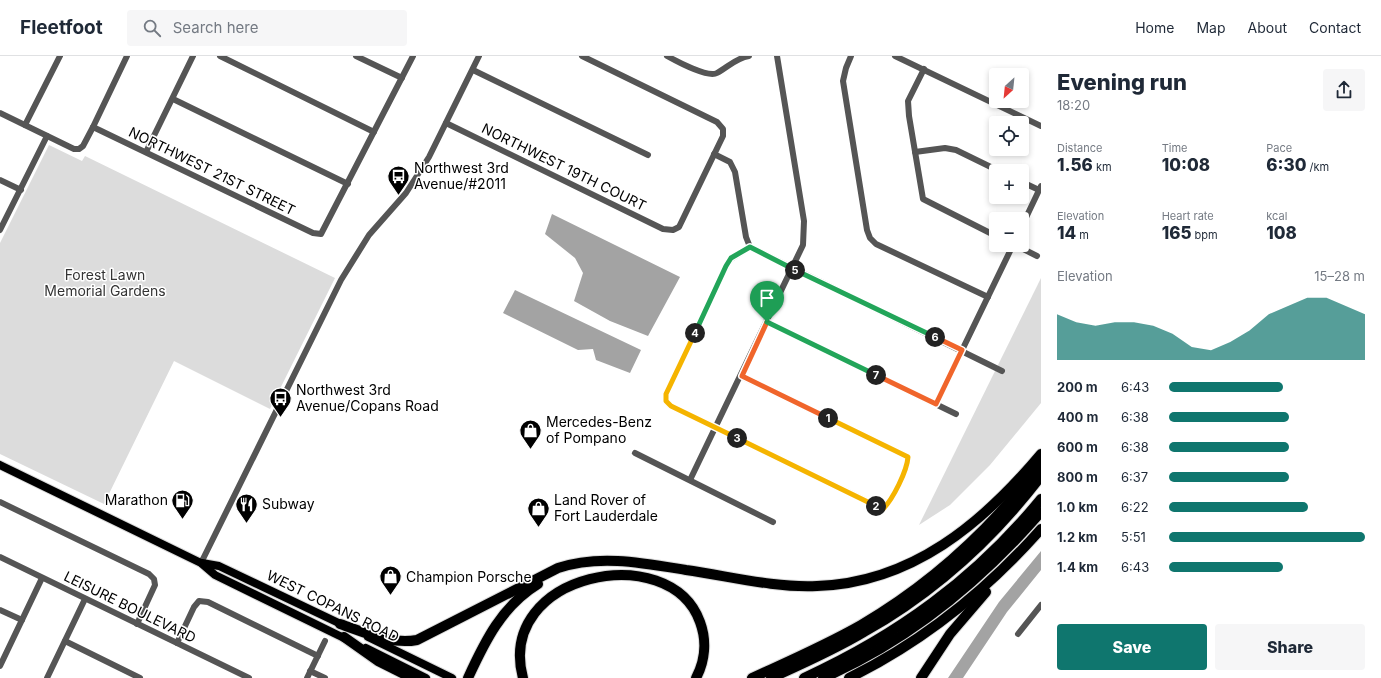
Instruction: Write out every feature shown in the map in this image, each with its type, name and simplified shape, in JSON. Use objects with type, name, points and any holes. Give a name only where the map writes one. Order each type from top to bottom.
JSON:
[{"type":"highway","points":[[340,624],[392,640],[402,642],[417,640],[558,568],[574,563],[636,562],[797,586],[826,586],[864,580],[909,564],[951,540],[996,502],[1041,454]]},
{"type":"highway","points":[[752,678],[860,625],[921,585],[978,536],[1016,494],[1041,462]]},
{"type":"highway","points":[[771,678],[848,641],[881,622],[917,598],[987,538],[1041,476]]},
{"type":"highway","points":[[804,678],[868,646],[932,604],[963,580],[991,554],[1041,499]]},
{"type":"highway","points":[[823,678],[884,646],[942,607],[1006,551],[1041,512]]},
{"type":"highway","points":[[849,678],[906,646],[951,614],[997,575],[1041,529]]},
{"type":"highway","points":[[921,678],[950,634],[1014,562],[1032,539]]},
{"type":"highway","points":[[468,678],[494,627],[506,610],[520,597],[552,575],[570,568],[597,562]]},
{"type":"highway","points":[[523,678],[520,665],[520,646],[528,624],[538,608],[552,595],[571,585],[593,579],[616,576],[638,577],[663,584],[678,592],[691,604],[699,619],[704,642],[703,659],[696,678]]},
{"type":"highway","points":[[344,637],[378,661],[412,678]]},
{"type":"main road","name":"WEST COPANS ROAD","points":[[0,465],[201,563],[215,575],[426,678]]},
{"type":"main road","name":"WEST COPANS ROAD","points":[[201,563],[219,566],[452,678]]},
{"type":"street","points":[[25,125],[60,56]]},
{"type":"street","points":[[0,113],[74,149],[80,149],[84,146],[127,56]]},
{"type":"street","points":[[146,152],[193,56]]},
{"type":"street","points":[[220,56],[374,132]]},
{"type":"street","points":[[356,56],[402,78]]},
{"type":"street","points":[[173,99],[348,184],[413,56]]},
{"type":"street","points":[[201,563],[342,280],[369,235],[406,193],[429,157],[480,56]]},
{"type":"street","points":[[582,56],[717,122],[723,129],[723,136],[714,154],[730,162],[735,172],[746,237],[750,247],[1002,371]]},
{"type":"street","points":[[668,56],[705,74],[715,74],[740,57],[749,56]]},
{"type":"street","points":[[690,480],[742,376],[803,246],[804,221],[777,56]]},
{"type":"street","points":[[851,56],[846,68],[844,81],[867,230],[870,238],[876,244],[988,297]]},
{"type":"street","points":[[895,56],[1041,126]]},
{"type":"street","points":[[924,69],[908,101],[923,199],[989,232]]},
{"type":"street","points":[[473,70],[648,155]]},
{"type":"street","name":"NORTHWEST 19TH COURT","points":[[446,123],[663,229],[673,230],[679,227],[714,154]]},
{"type":"street","name":"NORTHWEST 21ST STREET","points":[[93,127],[312,233],[321,234],[348,184]]},
{"type":"street","points":[[0,230],[47,136]]},
{"type":"street","points":[[915,152],[945,148],[956,150],[989,166]]},
{"type":"street","points":[[0,180],[20,190]]},
{"type":"street","points":[[1029,184],[1040,188],[1029,212]]},
{"type":"street","points":[[742,376],[908,457],[908,464],[889,503],[883,509],[671,406],[666,401],[666,394],[726,266],[731,258],[750,247]]},
{"type":"street","points":[[936,404],[1010,252]]},
{"type":"street","points":[[1029,252],[1037,256]]},
{"type":"street","points":[[767,322],[956,414]]},
{"type":"street","points":[[635,453],[773,522]]},
{"type":"street","points":[[0,502],[149,574],[154,579],[155,585],[137,624]]},
{"type":"street","name":"LEISURE BOULEVARD","points":[[0,557],[249,678]]},
{"type":"street","points":[[0,666],[42,578]]},
{"type":"street","points":[[47,678],[85,599]]},
{"type":"street","points":[[177,643],[194,607],[199,601],[208,602],[318,656]]},
{"type":"street","points":[[1018,634],[1041,605]]},
{"type":"street","points":[[0,610],[22,620]]},
{"type":"street","points":[[307,678],[325,641]]},
{"type":"street","points":[[65,642],[140,678]]},
{"type":"street","points":[[310,671],[325,678]]},
{"type":"green space","name":"Forest Lawn Memorial Gardens","points":[[49,145],[82,161],[85,156],[335,278],[270,409],[174,361],[104,504],[0,454],[0,243]]},
{"type":"green space","points":[[1041,278],[1041,403],[990,465],[950,505],[919,525]]},
{"type":"shaded area","points":[[552,214],[680,277],[648,336],[610,321],[574,301],[583,273],[575,258],[545,234]]},
{"type":"shaded area","points":[[515,290],[641,350],[630,373],[596,360],[593,349],[578,350],[503,313]]},
{"type":"shaded area","points":[[1041,551],[1041,570],[1007,612],[963,678],[948,678],[999,602]]},
{"type":"place","name":"Northwest 3rd Avenue/#2011","points":[[398,196]]},
{"type":"place","name":"Northwest 3rd Avenue/Copans Road","points":[[281,418]]},
{"type":"place","name":"Mercedes-Benz of Pompano","points":[[531,450]]},
{"type":"place","name":"Marathon","points":[[183,520]]},
{"type":"place","name":"Subway","points":[[246,524]]},
{"type":"place","name":"Land Rover of Fort Lauderdale","points":[[539,528]]},
{"type":"place","name":"Champion Porsche","points":[[390,596]]},
{"type":"route","points":[[750,247],[962,350],[936,404],[767,322],[742,376],[908,457],[908,464],[889,503],[883,509],[671,406],[666,401],[666,394],[726,266],[731,258],[750,247]]}]
